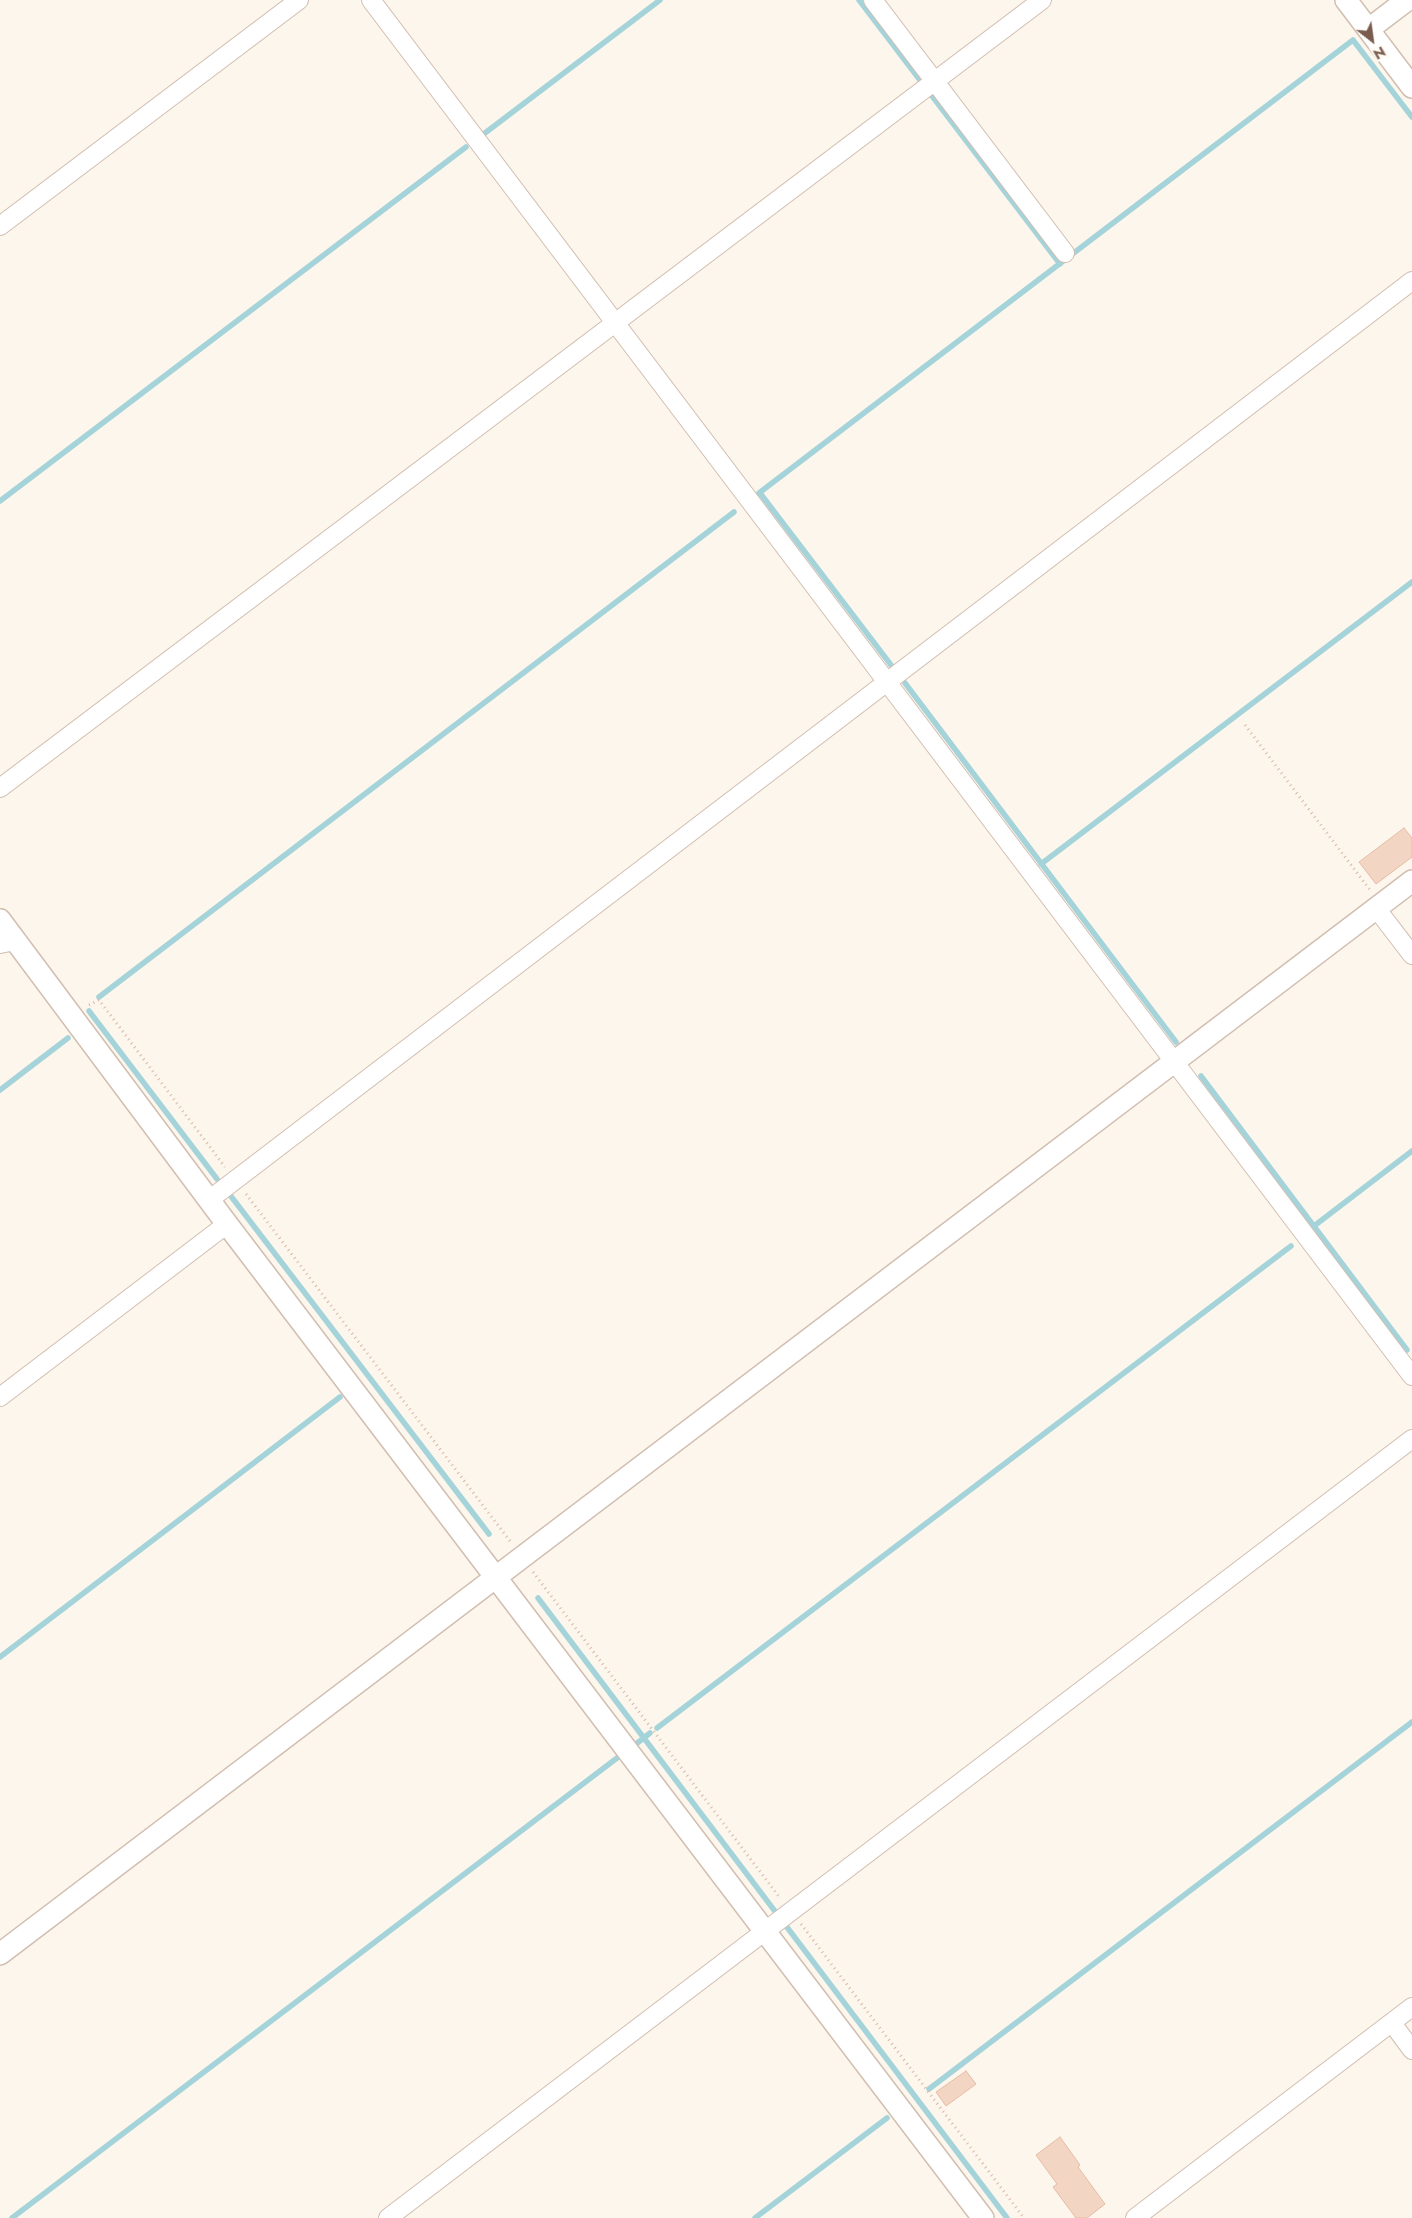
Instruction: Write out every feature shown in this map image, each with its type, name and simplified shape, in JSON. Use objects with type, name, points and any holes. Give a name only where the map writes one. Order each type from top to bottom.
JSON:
[{"type":"street","points":[[0,226],[299,0]]},
{"type":"street","points":[[371,0],[614,323],[888,680],[1174,1061],[1409,1367]]},
{"type":"street","points":[[873,0],[928,87],[1065,253]]},
{"type":"street","points":[[0,788],[1042,0]]},
{"type":"street","points":[[1346,0],[1412,87]]},
{"type":"street","points":[[1369,29],[1406,0]]},
{"type":"street","points":[[209,1200],[1412,280]]},
{"type":"street","points":[[0,1954],[1412,881]]},
{"type":"street","points":[[1378,906],[1412,955]]},
{"type":"street","points":[[0,920],[8,943],[209,1200],[497,1577],[776,1923],[982,2218]]},
{"type":"street","points":[[0,1397],[227,1224]]},
{"type":"street","points":[[388,2218],[1412,1439]]},
{"type":"street","points":[[1135,2218],[1412,2008]]},
{"type":"street","points":[[1392,2023],[1412,2050]]},
{"type":"path","points":[[1245,725],[1378,906]]},
{"type":"building","points":[[1404,828],[1412,838],[1412,857],[1376,884],[1359,862]]},
{"type":"building","points":[[966,2071],[976,2084],[946,2106],[936,2092]]},
{"type":"building","points":[[1060,2137],[1080,2165],[1078,2167],[1105,2204],[1087,2218],[1076,2218],[1053,2187],[1057,2184],[1036,2155]]},
{"type":"waterway","points":[[485,133],[660,0]]},
{"type":"waterway","points":[[859,0],[1060,264]]},
{"type":"waterway","points":[[759,493],[1353,40],[1412,117]]},
{"type":"waterway","points":[[0,501],[466,147]]},
{"type":"waterway","points":[[760,493],[891,665]]},
{"type":"waterway","points":[[99,997],[734,512]]},
{"type":"waterway","points":[[1041,864],[1412,582]]},
{"type":"waterway","points":[[905,683],[1176,1042]]},
{"type":"waterway","points":[[89,1011],[217,1179]]},
{"type":"waterway","points":[[0,1090],[68,1038]]},
{"type":"waterway","points":[[1201,1076],[1407,1350]]},
{"type":"waterway","points":[[1314,1226],[1412,1151]]},
{"type":"waterway","points":[[227,1191],[489,1534]]},
{"type":"waterway","points":[[657,1728],[1291,1246]]},
{"type":"waterway","points":[[0,1657],[340,1397]]},
{"type":"waterway","points":[[538,1598],[1007,2218]]},
{"type":"waterway","points":[[929,2089],[1412,1722]]},
{"type":"waterway","points":[[636,1744],[650,1733]]},
{"type":"waterway","points":[[12,2218],[617,1758]]},
{"type":"waterway","points":[[755,2218],[887,2118]]}]
